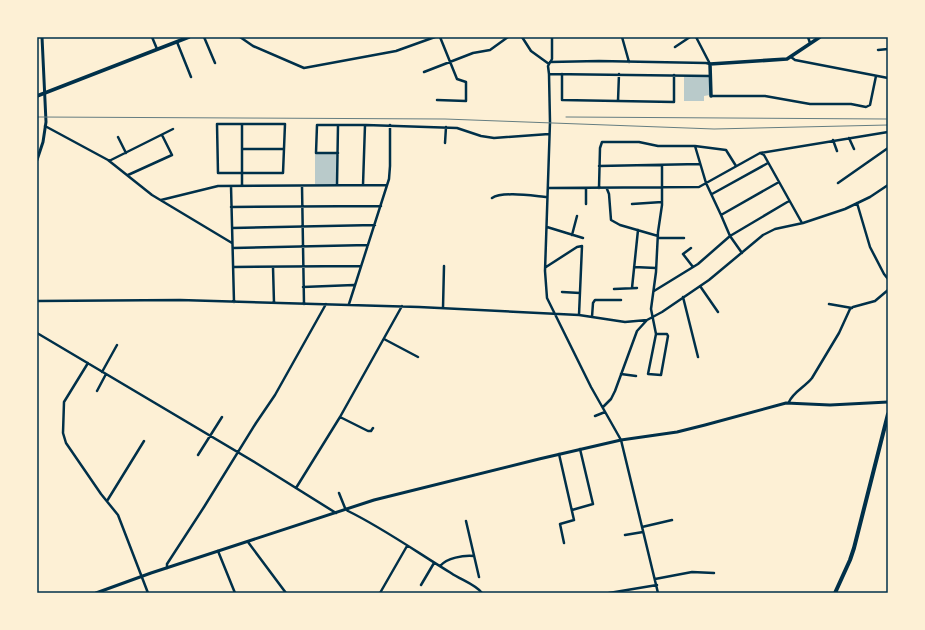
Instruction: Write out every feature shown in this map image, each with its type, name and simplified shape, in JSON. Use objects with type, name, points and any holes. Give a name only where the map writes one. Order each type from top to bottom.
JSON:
[{"type":"main road","points":[[37,96],[189,37]]},
{"type":"main road","points":[[711,96],[710,64],[787,59],[820,37]]},
{"type":"main road","points":[[835,593],[854,548],[888,417]]},
{"type":"street","points":[[37,160],[43,142],[45,126],[42,37]]},
{"type":"street","points":[[152,37],[158,49]]},
{"type":"street","points":[[204,37],[215,63]]},
{"type":"street","points":[[240,37],[253,46],[304,68],[389,52],[435,37]]},
{"type":"street","points":[[437,100],[466,101],[466,82],[457,79],[440,37]]},
{"type":"street","points":[[424,72],[473,53],[490,50],[508,37]]},
{"type":"street","points":[[522,37],[531,51],[550,63],[629,62],[710,64]]},
{"type":"street","points":[[552,37],[552,56],[548,66],[549,134],[545,267],[545,287],[547,298],[605,412],[621,440],[658,593]]},
{"type":"street","points":[[622,37],[629,62]]},
{"type":"street","points":[[675,47],[690,37]]},
{"type":"street","points":[[696,37],[710,64]]},
{"type":"street","points":[[808,37],[811,44]]},
{"type":"street","points":[[177,42],[191,76]]},
{"type":"street","points":[[878,50],[888,49]]},
{"type":"street","points":[[791,57],[795,60],[888,78]]},
{"type":"street","points":[[549,74],[710,76]]},
{"type":"street","points":[[562,74],[562,100],[674,102],[674,75]]},
{"type":"street","points":[[618,101],[619,74]]},
{"type":"street","points":[[711,96],[765,96],[810,104],[851,104],[866,107],[870,105],[876,76]]},
{"type":"street","points":[[217,124],[242,124],[285,124],[283,173],[218,172],[217,124]]},
{"type":"street","points":[[242,124],[242,186]]},
{"type":"street","points":[[337,185],[338,124]]},
{"type":"street","points":[[338,153],[316,153],[317,125],[365,124],[446,127],[457,128],[481,136],[494,138],[549,134]]},
{"type":"street","points":[[364,185],[365,124]]},
{"type":"street","points":[[348,304],[387,185],[390,166],[390,125]]},
{"type":"street","points":[[45,126],[109,161],[152,196],[232,243]]},
{"type":"street","points":[[445,143],[446,127]]},
{"type":"street","points":[[109,161],[173,129]]},
{"type":"street","points":[[548,188],[699,187],[760,153],[888,132]]},
{"type":"street","points":[[128,175],[172,155],[162,135]]},
{"type":"street","points":[[118,137],[126,153]]},
{"type":"street","points":[[849,138],[854,149]]},
{"type":"street","points":[[833,140],[837,151]]},
{"type":"street","points":[[599,188],[600,148],[601,143],[604,142],[639,142],[658,146],[695,146],[728,151],[736,166]]},
{"type":"street","points":[[695,146],[706,183],[730,236],[742,253]]},
{"type":"street","points":[[242,148],[284,149]]},
{"type":"street","points":[[838,183],[888,148]]},
{"type":"street","points":[[760,153],[764,155],[802,223]]},
{"type":"street","points":[[712,194],[768,163]]},
{"type":"street","points":[[600,166],[700,164]]},
{"type":"street","points":[[656,334],[667,334],[668,336],[661,375],[648,374],[656,334],[651,317],[651,309],[662,202],[662,165]]},
{"type":"street","points":[[721,215],[779,182]]},
{"type":"street","points":[[161,200],[213,187],[387,185]]},
{"type":"street","points":[[603,408],[613,394],[638,331],[647,320],[662,312],[700,286],[763,235],[775,229],[802,223],[845,209],[870,198],[888,185]]},
{"type":"street","points":[[231,186],[234,302]]},
{"type":"street","points":[[302,186],[304,304]]},
{"type":"street","points":[[586,188],[586,204]]},
{"type":"street","points":[[607,188],[610,194],[611,220],[620,225],[658,237],[684,238]]},
{"type":"street","points":[[492,198],[503,194],[547,197]]},
{"type":"street","points":[[653,291],[693,267],[730,236],[789,201]]},
{"type":"street","points":[[632,204],[662,202]]},
{"type":"street","points":[[857,203],[870,247],[888,280]]},
{"type":"street","points":[[231,207],[381,206]]},
{"type":"street","points":[[572,235],[577,216]]},
{"type":"street","points":[[232,228],[375,225]]},
{"type":"street","points":[[547,227],[583,238]]},
{"type":"street","points":[[632,288],[638,230]]},
{"type":"street","points":[[233,248],[368,246]]},
{"type":"street","points":[[545,267],[582,246],[579,315]]},
{"type":"street","points":[[691,248],[683,254],[693,267]]},
{"type":"street","points":[[233,267],[361,266]]},
{"type":"street","points":[[443,308],[444,266]]},
{"type":"street","points":[[273,267],[274,303]]},
{"type":"street","points":[[634,267],[656,268]]},
{"type":"street","points":[[303,287],[354,285]]},
{"type":"street","points":[[700,286],[718,312]]},
{"type":"street","points":[[614,289],[637,288]]},
{"type":"street","points":[[829,304],[852,308],[875,301],[888,290]]},
{"type":"street","points":[[562,292],[580,293]]},
{"type":"street","points":[[683,297],[698,357]]},
{"type":"street","points":[[37,301],[180,300],[348,304],[554,313],[625,322],[647,320]]},
{"type":"street","points":[[592,317],[595,300],[621,300]]},
{"type":"street","points":[[167,568],[167,564],[275,395],[326,304]]},
{"type":"street","points":[[296,488],[340,417],[402,306]]},
{"type":"street","points":[[788,402],[791,397],[812,378],[834,343],[852,308]]},
{"type":"street","points":[[37,333],[210,435],[336,513]]},
{"type":"street","points":[[384,339],[418,357]]},
{"type":"street","points":[[102,372],[117,345]]},
{"type":"street","points":[[88,363],[65,400],[64,437],[101,494],[116,511],[120,518],[148,593]]},
{"type":"street","points":[[97,391],[106,374]]},
{"type":"street","points":[[621,374],[636,376]]},
{"type":"street","points":[[96,593],[218,551],[394,495],[559,454],[621,440],[677,432],[788,402],[830,405],[888,402]]},
{"type":"street","points":[[595,416],[605,412]]},
{"type":"street","points":[[198,455],[222,417]]},
{"type":"street","points":[[340,417],[368,431],[373,428]]},
{"type":"street","points":[[107,500],[144,441]]},
{"type":"street","points":[[572,510],[593,504],[580,449]]},
{"type":"street","points":[[559,454],[574,520],[560,524],[564,543]]},
{"type":"street","points":[[339,493],[346,510],[478,588],[482,593]]},
{"type":"street","points":[[642,527],[672,520]]},
{"type":"street","points":[[466,522],[479,577]]},
{"type":"street","points":[[626,535],[643,532]]},
{"type":"street","points":[[248,542],[286,593]]},
{"type":"street","points":[[380,593],[407,546]]},
{"type":"street","points":[[218,551],[235,593]]},
{"type":"street","points":[[440,566],[445,562],[463,556],[474,556]]},
{"type":"street","points":[[421,585],[434,563]]},
{"type":"street","points":[[655,579],[692,572],[714,573]]},
{"type":"street","points":[[609,593],[656,585]]},
{"type":"street","points":[[109,589],[110,593]]},
{"type":"shaded area","points":[[684,77],[709,77],[710,95],[704,96],[704,101],[684,101]]},
{"type":"shaded area","points":[[315,154],[337,154],[336,184],[315,184]]},
{"type":"railway","points":[[37,117],[445,119],[714,129],[888,125]]},
{"type":"railway","points":[[566,117],[886,119]]}]
